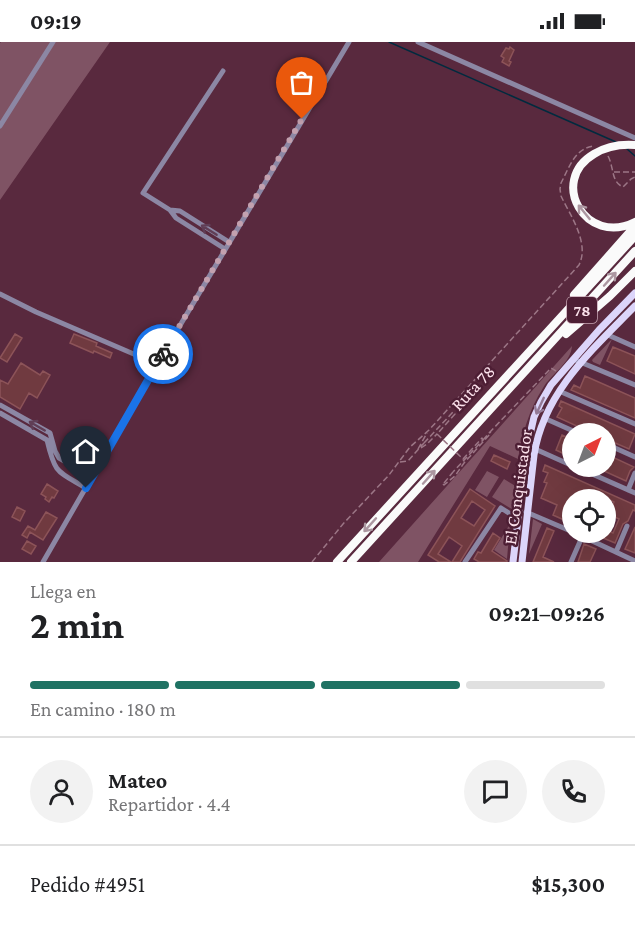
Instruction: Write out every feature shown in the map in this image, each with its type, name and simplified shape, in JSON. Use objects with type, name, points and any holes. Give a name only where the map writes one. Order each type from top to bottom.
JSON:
[{"type":"highway","points":[[635,145],[600,148],[586,159],[578,171],[574,188],[577,204],[588,219],[610,228],[635,224]]},
{"type":"highway","points":[[536,345],[575,293],[635,224]]},
{"type":"highway","name":"Ruta 78","points":[[337,562],[635,236]]},
{"type":"highway","name":"Ruta 78","points":[[351,562],[635,251]]},
{"type":"highway","points":[[528,368],[635,271]]},
{"type":"main road","name":"El Conquistador","points":[[513,562],[526,452],[529,435],[541,402],[560,374],[635,293]]},
{"type":"main road","name":"El Conquistador","points":[[522,562],[535,449],[544,418],[559,391],[582,363],[633,311]]},
{"type":"street","points":[[0,126],[53,42]]},
{"type":"street","points":[[44,562],[157,364],[349,42]]},
{"type":"street","points":[[418,42],[635,138]]},
{"type":"street","points":[[224,71],[143,193],[170,210],[176,218],[225,249]]},
{"type":"street","points":[[170,210],[180,211],[229,242]]},
{"type":"street","points":[[0,294],[157,364]]},
{"type":"street","points":[[608,335],[635,347]]},
{"type":"street","points":[[573,359],[635,385]]},
{"type":"street","points":[[559,391],[635,424]]},
{"type":"street","points":[[0,405],[50,433],[59,458],[92,477]]},
{"type":"street","points":[[0,413],[46,440],[53,464],[58,472],[86,488]]},
{"type":"street","points":[[544,418],[562,426]]},
{"type":"street","points":[[616,448],[635,457]]},
{"type":"street","points":[[535,449],[562,461]]},
{"type":"street","points":[[628,490],[635,473]]},
{"type":"street","points":[[598,477],[635,493]]},
{"type":"street","points":[[465,562],[501,508],[518,515],[529,512],[562,527]]},
{"type":"street","points":[[615,552],[627,526]]},
{"type":"street","points":[[570,562],[575,543]]},
{"type":"street","points":[[596,543],[635,561]]},
{"type":"path","points":[[312,562],[337,531],[384,481],[410,447],[429,430],[579,265],[582,254],[581,241],[561,196],[560,186],[580,151],[591,146],[600,148],[610,160],[615,182],[621,187],[635,177]]},
{"type":"path","points":[[614,171],[635,172]]},
{"type":"path","points":[[489,433],[491,433],[455,476],[444,485],[453,472],[489,433],[551,368],[560,374]]},
{"type":"path","points":[[417,450],[425,444],[437,434],[455,414],[453,412],[425,444]]},
{"type":"path","points":[[398,463],[408,461],[429,430]]},
{"type":"path","points":[[437,434],[463,459],[482,438],[483,440]]},
{"type":"shaded area","points":[[110,42],[0,200],[0,43]]},
{"type":"shaded area","points":[[612,339],[600,365],[593,362],[592,360]]},
{"type":"shaded area","points":[[572,346],[568,358],[538,396],[524,431],[518,459],[490,446],[418,562],[379,562]]},
{"type":"shaded area","points":[[487,471],[499,477],[487,497],[475,490]]},
{"type":"shaded area","points":[[504,479],[517,487],[515,511],[492,497]]},
{"type":"shaded area","points":[[533,519],[542,524],[529,554]]},
{"type":"shaded area","points":[[510,524],[507,559],[494,550]]},
{"type":"building","points":[[510,47],[514,50],[509,66],[502,62],[504,58],[501,56],[506,48]]},
{"type":"building","points":[[15,334],[22,338],[7,362],[0,358]]},
{"type":"building","points":[[74,334],[97,343],[96,346],[112,353],[110,358],[70,343]]},
{"type":"building","points":[[613,347],[635,356],[635,374],[607,361]]},
{"type":"building","points":[[21,363],[40,375],[43,371],[50,375],[37,398],[29,393],[20,409],[0,397],[0,380],[8,384]]},
{"type":"building","points":[[585,376],[635,398],[635,418],[571,390],[574,385],[580,388]]},
{"type":"building","points":[[561,401],[610,423],[570,423],[557,417],[562,408],[559,406]]},
{"type":"building","points":[[616,426],[635,434],[629,449],[616,443]]},
{"type":"building","points":[[562,435],[562,453],[556,450]]},
{"type":"building","points":[[494,455],[510,462],[507,469],[491,461]]},
{"type":"building","points":[[616,459],[634,467],[626,481],[616,476]]},
{"type":"building","points":[[545,465],[562,473],[562,477],[572,477],[599,489],[562,489],[562,519],[553,515],[557,505],[541,498],[548,473],[543,471]]},
{"type":"building","points":[[47,484],[58,491],[49,502],[41,494]]},
{"type":"building","points":[[470,489],[495,506],[460,562],[452,562],[462,546],[449,537],[438,554],[451,562],[439,562],[428,555]],"holes":[[[472,501],[485,510],[474,526],[461,518]]]},
{"type":"building","points":[[616,497],[635,505],[635,511],[633,510],[628,521],[623,524],[616,541],[616,526],[619,519],[616,518]]},
{"type":"building","points":[[17,507],[25,511],[20,521],[12,517]]},
{"type":"building","points":[[46,512],[57,518],[43,540],[30,532],[27,538],[22,535],[28,526],[35,530]]},
{"type":"building","points":[[635,527],[635,553],[625,549]]},
{"type":"building","points":[[547,528],[554,531],[543,557],[554,562],[533,562]]},
{"type":"building","points":[[493,533],[500,538],[492,551],[507,562],[479,562],[474,559],[478,552],[481,553]]},
{"type":"building","points":[[27,541],[36,546],[31,554],[22,549]]},
{"type":"building","points":[[584,544],[596,549],[590,562],[578,562]]},
{"type":"waterway","points":[[389,42],[616,142]]},
{"type":"waterway","points":[[627,149],[635,156]]},
{"type":"way so far","points":[[163,354],[302,119]]},
{"type":"route","points":[[86,488],[163,354]]}]
